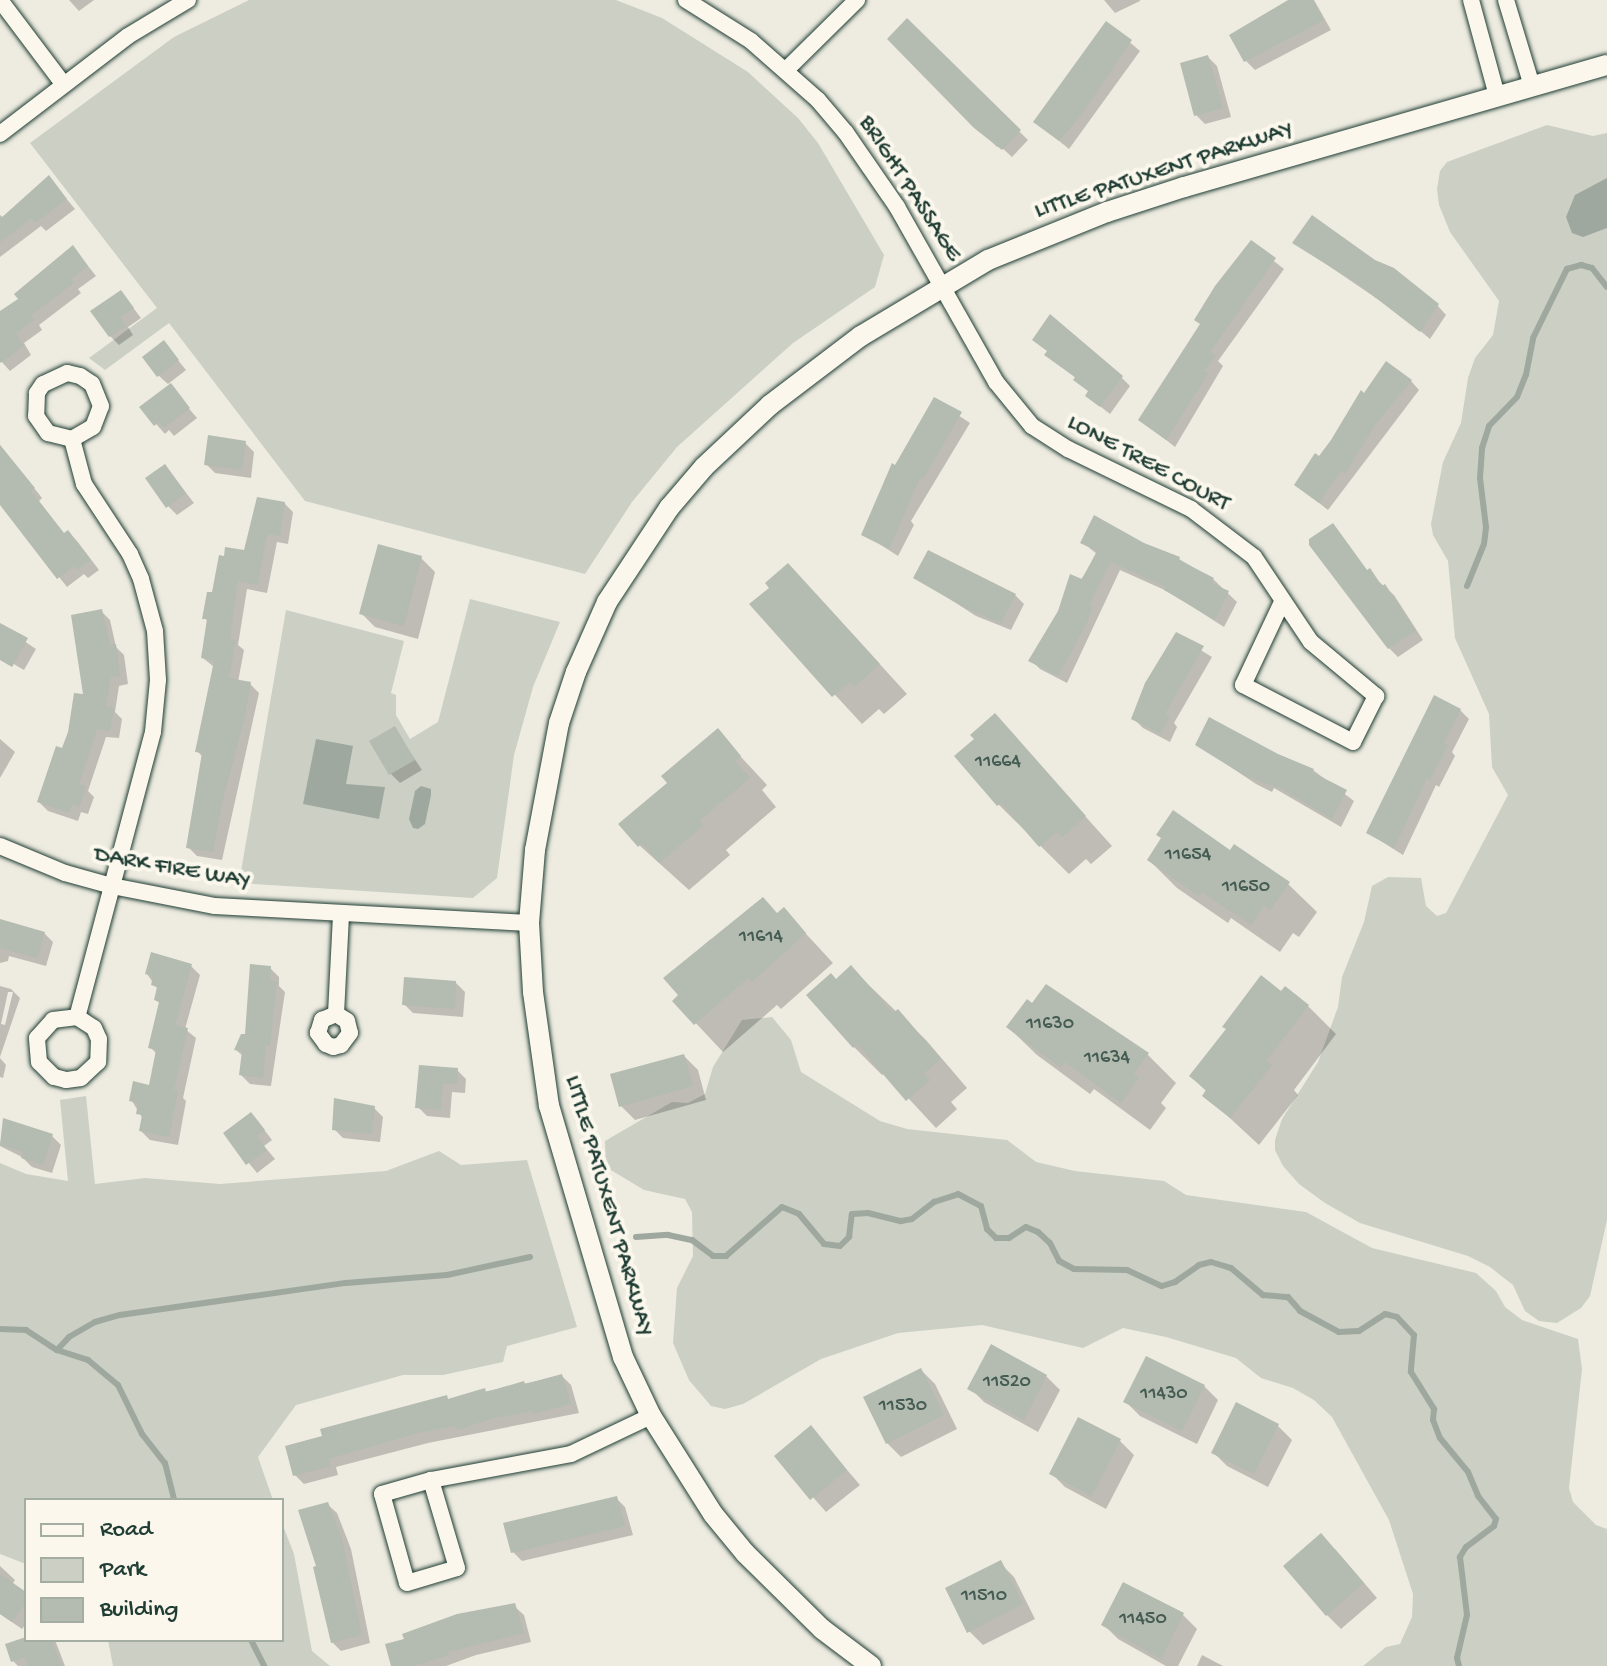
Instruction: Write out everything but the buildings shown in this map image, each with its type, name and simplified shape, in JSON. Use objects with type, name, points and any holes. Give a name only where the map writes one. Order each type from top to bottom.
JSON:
[{"type":"street","points":[[0,0],[64,85]]},
{"type":"street","points":[[0,134],[128,36],[188,0]]},
{"type":"street","name":"BRIGHT PASSAGE","points":[[686,0],[751,41],[786,70],[846,133],[897,207],[943,285]]},
{"type":"street","points":[[786,70],[857,0]]},
{"type":"street","points":[[1471,0],[1497,96]]},
{"type":"street","points":[[1506,0],[1532,86]]},
{"type":"street","name":"LITTLE PATUXENT PARKWAY","points":[[871,1666],[822,1629],[745,1553],[713,1514],[651,1416],[623,1357],[549,1106],[533,992],[529,923],[535,850],[559,723],[576,672],[607,602],[637,552],[704,467],[770,405],[861,336],[943,285],[1002,254],[1107,212],[1607,65]]},
{"type":"street","name":"LONE TREE COURT","points":[[943,285],[996,382],[1032,426],[1068,449],[1211,521],[1254,557],[1282,602],[1322,653],[1376,696],[1353,742],[1243,685],[1282,602]]},
{"type":"street","points":[[67,373],[80,376],[92,384],[101,406],[93,427],[72,439],[58,438],[43,428],[35,406],[43,384],[67,373]]},
{"type":"street","points":[[72,439],[74,459],[84,484],[115,527],[141,579],[155,631],[158,680],[153,732],[77,1017]]},
{"type":"street","name":"DARK FIRE WAY","points":[[0,846],[65,873],[112,886],[215,906],[529,923]]},
{"type":"street","points":[[336,1014],[341,915]]},
{"type":"street","points":[[77,1017],[94,1028],[99,1039],[98,1062],[81,1078],[66,1080],[54,1077],[39,1062],[37,1038],[53,1020],[77,1017]]},
{"type":"street","points":[[431,1480],[457,1568],[407,1583],[382,1494],[431,1480],[488,1466],[561,1457],[651,1416]]},
{"type":"green space","points":[[249,0],[616,0],[662,18],[748,72],[798,118],[818,143],[884,255],[875,287],[793,343],[677,447],[632,502],[585,574],[305,501],[169,323],[105,370],[89,358],[157,308],[30,143],[174,37]]},
{"type":"green space","points":[[1547,125],[1593,136],[1607,133],[1607,1220],[1590,1296],[1581,1308],[1557,1323],[1539,1321],[1525,1311],[1513,1285],[1490,1267],[1468,1256],[1360,1223],[1325,1203],[1299,1184],[1283,1166],[1275,1150],[1282,1119],[1318,1062],[1338,1007],[1342,977],[1364,922],[1372,886],[1388,877],[1421,878],[1426,906],[1437,916],[1446,913],[1508,795],[1492,767],[1489,714],[1455,638],[1448,561],[1433,535],[1431,524],[1443,462],[1461,423],[1468,378],[1475,358],[1493,335],[1499,301],[1450,232],[1439,205],[1437,189],[1440,171],[1447,162]]},
{"type":"green space","points":[[470,599],[560,622],[533,687],[514,755],[497,878],[473,898],[239,883],[286,610],[404,641],[391,693],[396,695],[396,715],[410,739],[438,722]]},
{"type":"green space","points":[[772,1017],[791,1040],[801,1072],[880,1121],[907,1129],[1007,1140],[1036,1162],[1075,1171],[1164,1181],[1186,1195],[1306,1212],[1372,1248],[1476,1273],[1496,1291],[1505,1307],[1522,1320],[1578,1339],[1582,1369],[1569,1488],[1573,1502],[1596,1525],[1607,1529],[1607,1666],[1363,1666],[1386,1647],[1400,1644],[1412,1617],[1413,1594],[1389,1520],[1332,1417],[1314,1400],[1293,1388],[1261,1378],[1236,1358],[1166,1337],[1123,1328],[1083,1348],[982,1325],[898,1333],[821,1359],[743,1404],[725,1409],[711,1406],[689,1380],[673,1343],[677,1288],[693,1256],[692,1212],[685,1199],[644,1190],[606,1167],[605,1141],[672,1102],[688,1103],[705,1094],[713,1067],[742,1020]]},
{"type":"green space","points":[[86,1096],[95,1184],[145,1178],[220,1184],[386,1171],[439,1151],[461,1165],[527,1160],[577,1327],[507,1346],[503,1362],[443,1375],[403,1375],[296,1405],[258,1457],[272,1498],[24,1498],[24,1563],[0,1554],[0,1163],[26,1174],[68,1181],[60,1100]]},
{"type":"green space","points":[[284,1528],[294,1554],[312,1651],[330,1666],[113,1666],[108,1642],[284,1642]]},
{"type":"shaded area","points":[[1607,178],[1607,228],[1583,237],[1572,233],[1566,217],[1575,195]]},
{"type":"shaded area","points":[[316,739],[353,746],[346,784],[385,787],[379,819],[303,804]]},
{"type":"shaded area","points":[[421,786],[431,789],[431,795],[425,824],[418,829],[413,828],[409,819],[415,791]]},
{"type":"waterway","points":[[1467,586],[1484,544],[1486,527],[1480,478],[1482,448],[1489,426],[1517,397],[1526,375],[1533,338],[1567,269],[1581,265],[1592,268],[1607,287]]},
{"type":"waterway","points":[[636,1237],[668,1235],[692,1240],[713,1256],[726,1256],[782,1207],[799,1214],[824,1244],[840,1246],[849,1237],[852,1214],[868,1213],[901,1221],[912,1219],[934,1202],[958,1194],[981,1206],[987,1229],[996,1238],[1009,1238],[1026,1227],[1038,1232],[1050,1243],[1059,1261],[1074,1269],[1127,1270],[1162,1286],[1175,1282],[1199,1265],[1211,1262],[1231,1268],[1263,1295],[1288,1297],[1300,1311],[1339,1332],[1359,1331],[1385,1314],[1397,1317],[1414,1335],[1411,1372],[1434,1409],[1433,1420],[1440,1438],[1468,1472],[1478,1496],[1496,1519],[1494,1526],[1466,1547],[1460,1557],[1467,1615],[1457,1658],[1459,1666]]},
{"type":"waterway","points":[[57,1350],[69,1337],[95,1322],[120,1315],[346,1283],[447,1275],[530,1257]]},
{"type":"waterway","points":[[0,1329],[26,1330],[57,1350],[88,1360],[118,1385],[142,1434],[165,1463],[174,1498]]},
{"type":"waterway","points":[[252,1642],[264,1666]]}]
